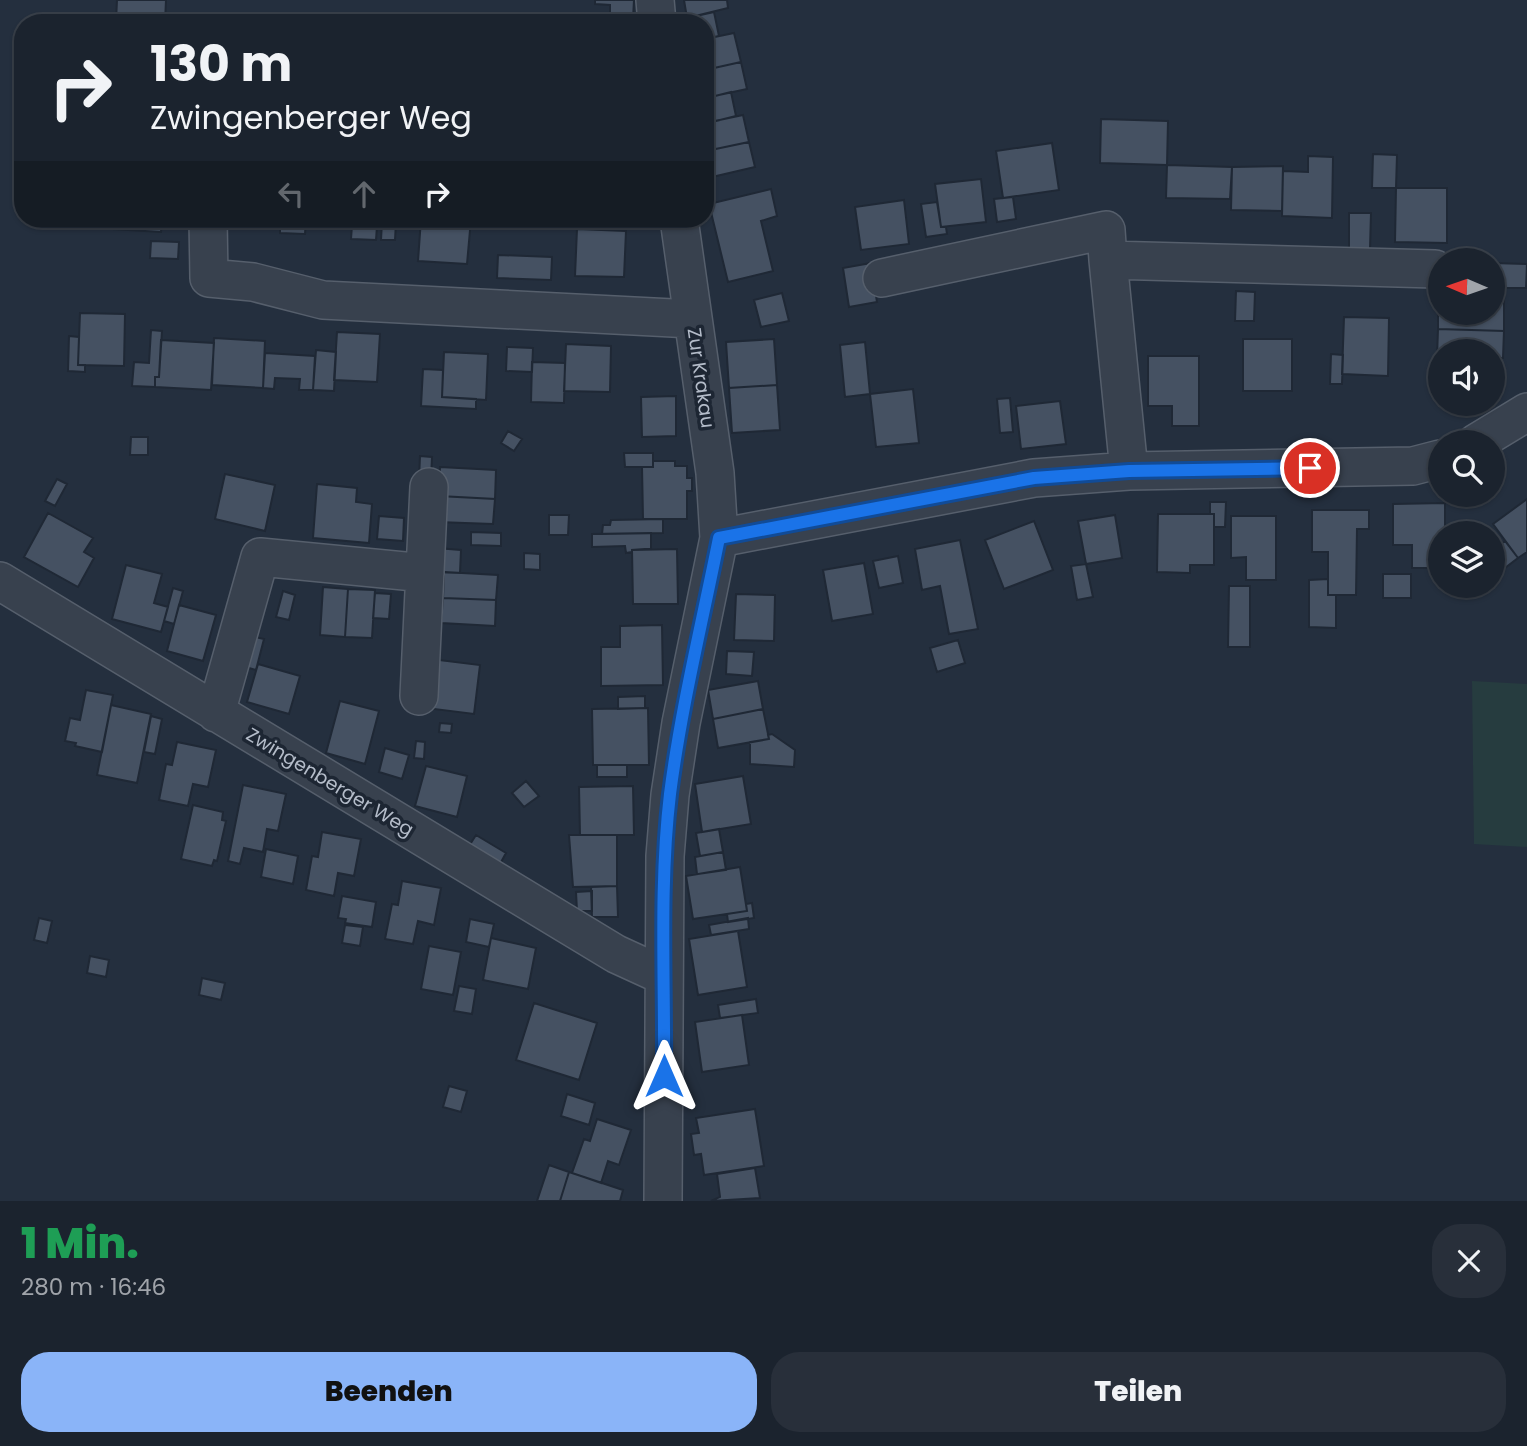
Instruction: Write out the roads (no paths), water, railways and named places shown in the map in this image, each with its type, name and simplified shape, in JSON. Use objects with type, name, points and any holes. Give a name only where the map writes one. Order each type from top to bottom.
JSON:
[{"type":"street","points":[[208,228],[209,278],[253,282],[323,300],[692,318]]},
{"type":"street","name":"Zur Krakau","points":[[680,228],[715,473],[719,538]]},
{"type":"street","points":[[882,278],[1106,230],[1129,471]]},
{"type":"street","points":[[1108,260],[1428,269]]},
{"type":"street","points":[[1497,430],[1527,412]]},
{"type":"street","points":[[663,1201],[665,856],[670,795],[681,723],[719,538],[1034,478],[1129,471],[1413,466],[1428,462]]},
{"type":"street","points":[[419,696],[429,487]]},
{"type":"street","points":[[216,713],[260,557],[425,573]]},
{"type":"street","name":"Zwingenberger Weg","points":[[0,581],[616,954],[664,976]]}]
